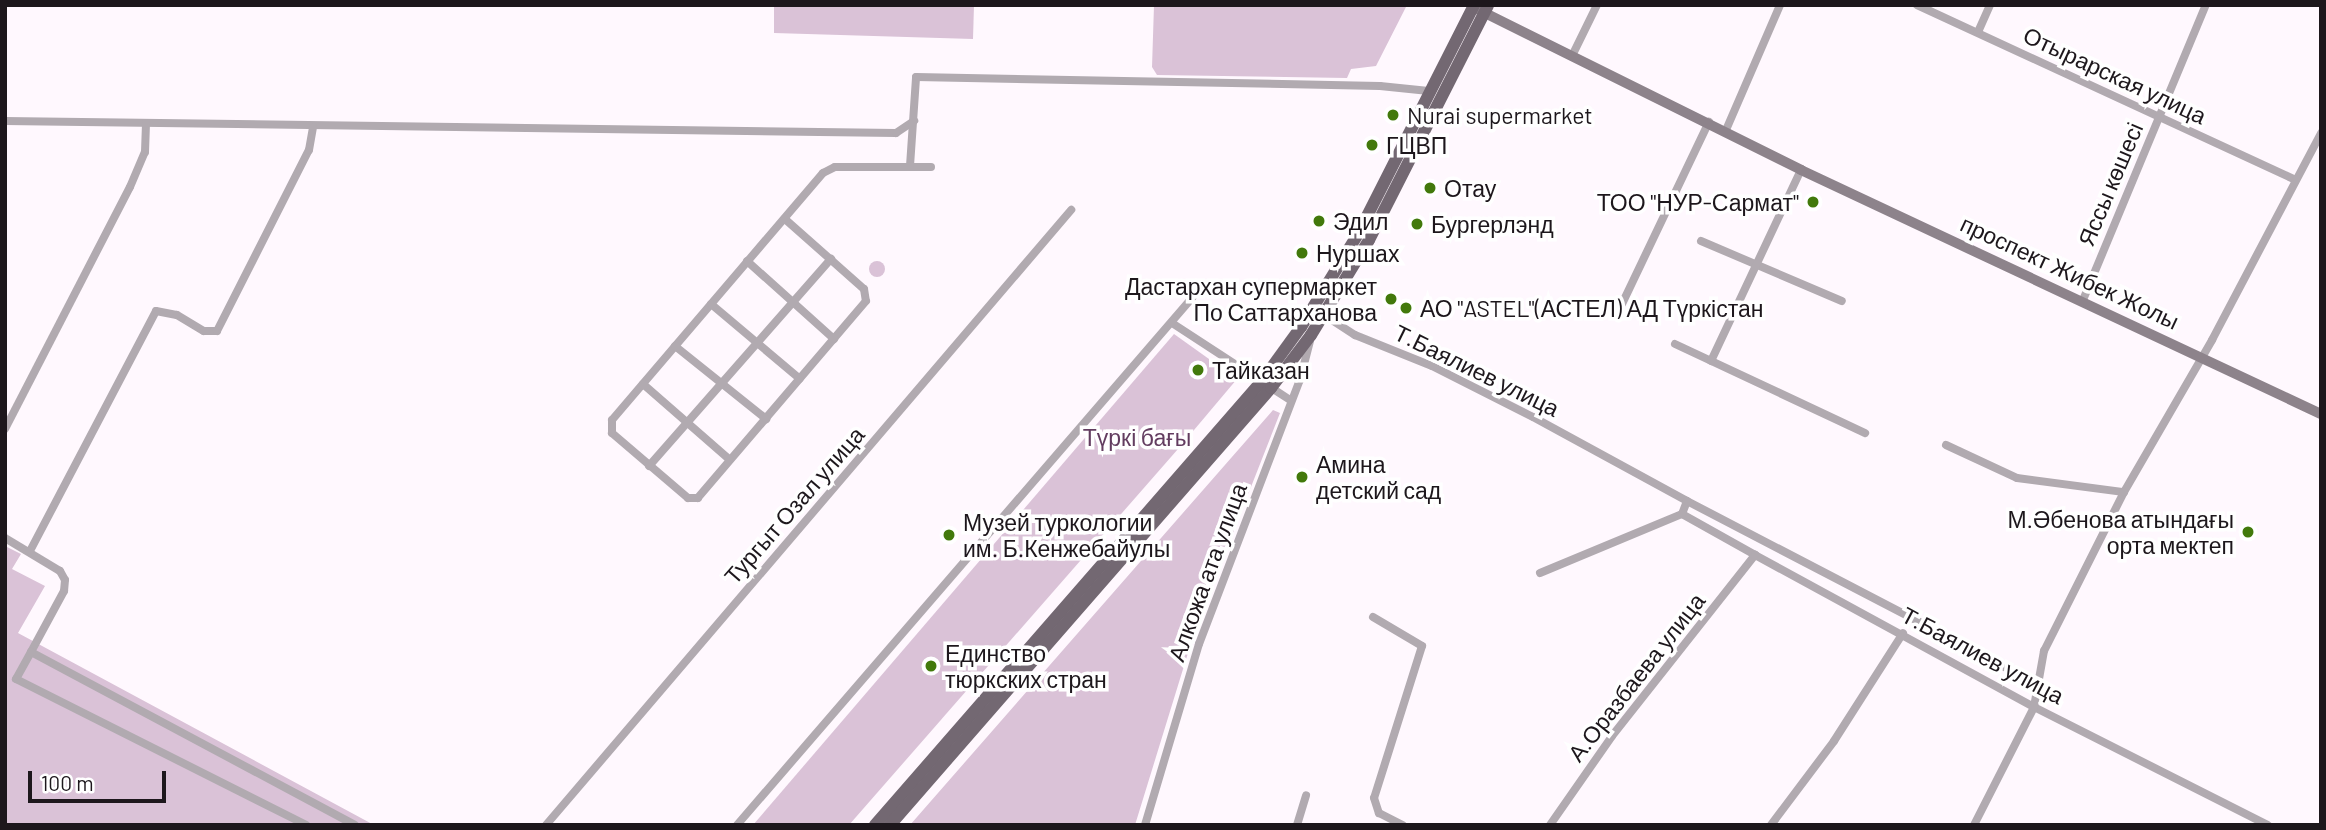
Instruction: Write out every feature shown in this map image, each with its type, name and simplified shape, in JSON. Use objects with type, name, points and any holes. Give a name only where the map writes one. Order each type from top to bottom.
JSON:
[{"type":"main road","name":"проспект Жибек Жолы","points":[[1480,8],[1801,170],[2321,414]]},
{"type":"main road","points":[[890,825],[1266,385],[1352,244],[1429,91],[1480,8]]},
{"type":"main road","points":[[875,825],[1311,335],[1368,240],[1480,8]]},
{"type":"street","points":[[1572,56],[1597,5]]},
{"type":"street","points":[[1726,130],[1780,5]]},
{"type":"street","name":"Отырарская улица","points":[[1917,5],[2296,180]]},
{"type":"street","points":[[1978,32],[1990,5]]},
{"type":"street","name":"Яссы көшесі","points":[[2082,300],[2206,5]]},
{"type":"street","points":[[910,166],[916,77],[1380,86],[1429,91]]},
{"type":"street","points":[[5,121],[896,133],[914,121]]},
{"type":"street","points":[[1622,304],[1709,122]]},
{"type":"street","points":[[5,429],[130,187],[145,152],[146,123]]},
{"type":"street","points":[[30,551],[156,311],[177,315],[204,331],[217,331],[309,150],[313,127]]},
{"type":"street","points":[[1974,825],[2034,707],[2044,652],[2124,492],[2321,133]]},
{"type":"street","points":[[786,220],[868,294],[834,339],[693,500],[649,466],[610,426],[747,261],[786,220],[828,169],[931,167]]},
{"type":"street","points":[[1711,361],[1801,170]]},
{"type":"street","name":"Тургыт Озал улица","points":[[546,825],[1071,210]]},
{"type":"street","points":[[1701,242],[1842,301]]},
{"type":"street","points":[[649,466],[831,259]]},
{"type":"street","points":[[747,261],[834,339]]},
{"type":"street","points":[[737,825],[1198,291]]},
{"type":"street","points":[[711,304],[800,379]]},
{"type":"street","name":"Т.Баялиев улица","points":[[1324,315],[1355,335],[1432,366],[1533,417],[1687,501],[1950,638]]},
{"type":"street","points":[[1172,323],[1290,400]]},
{"type":"street","name":"Алкожа ата улица","points":[[1145,825],[1199,644],[1290,400],[1300,380],[1311,335]]},
{"type":"street","points":[[1675,344],[1865,433]]},
{"type":"street","points":[[676,346],[766,418]]},
{"type":"street","points":[[643,384],[729,459]]},
{"type":"street","points":[[1946,445],[2017,478],[2124,492]]},
{"type":"street","points":[[1540,573],[1682,514],[1687,501]]},
{"type":"street","name":"Т.Баялиев улица","points":[[1682,514],[2034,707],[2268,825]]},
{"type":"street","points":[[5,538],[60,571],[65,580],[64,591],[16,679],[306,825]]},
{"type":"street","name":"А.Оразбаева улица","points":[[1550,825],[1612,737],[1755,555]]},
{"type":"street","points":[[1373,617],[1422,646],[1374,798],[1379,813],[1403,825]]},
{"type":"street","points":[[1771,825],[1834,741],[1903,633]]},
{"type":"street","name":"Т.Баялиев улица","points":[[1962,645],[2037,684]]},
{"type":"street","points":[[31,652],[355,825]]},
{"type":"street","points":[[1297,825],[1306,795]]},
{"type":"green space","points":[[774,5],[974,5],[973,39],[774,33]]},
{"type":"green space","points":[[1154,5],[1407,5],[1376,66],[1351,69],[1347,78],[1157,75],[1152,67]]},
{"type":"green space","points":[[874,261],[880,261],[885,269],[883,275],[874,277],[869,272],[869,266]]},
{"type":"green space","name":"Түркі бағы","points":[[1174,334],[1237,379],[1178,449],[849,825],[753,825]]},
{"type":"green space","points":[[1273,410],[1280,413],[1196,627],[1135,825],[910,825]]},
{"type":"green space","points":[[5,546],[21,554],[12,569],[45,586],[18,633],[374,825],[5,825]]},
{"type":"place","name":"Nurai supermarket","points":[[1393,115]]},
{"type":"place","name":"ГЦВП","points":[[1372,145]]},
{"type":"place","name":"Отау","points":[[1430,188]]},
{"type":"place","name":"ТОО \"НУР-Сармат\"","points":[[1813,202]]},
{"type":"place","name":"Эдил","points":[[1319,221]]},
{"type":"place","name":"Бургерлэнд","points":[[1417,224]]},
{"type":"place","name":"Нуршах","points":[[1302,253]]},
{"type":"place","name":"Дастархан супермаркет По Саттарханова","points":[[1391,299]]},
{"type":"place","name":"АО \"ASTEL\"(АСТЕЛ) АД Түркістан","points":[[1406,308]]},
{"type":"place","name":"Тайказан","points":[[1198,370]]},
{"type":"place","name":"Амина детский сад","points":[[1302,477]]},
{"type":"place","name":"М.Әбенова атындағы орта мектеп","points":[[2248,532]]},
{"type":"place","name":"Музей туркологии им. Б.Кенжебайулы","points":[[949,535]]},
{"type":"place","name":"Единство тюркских стран","points":[[931,666]]}]
